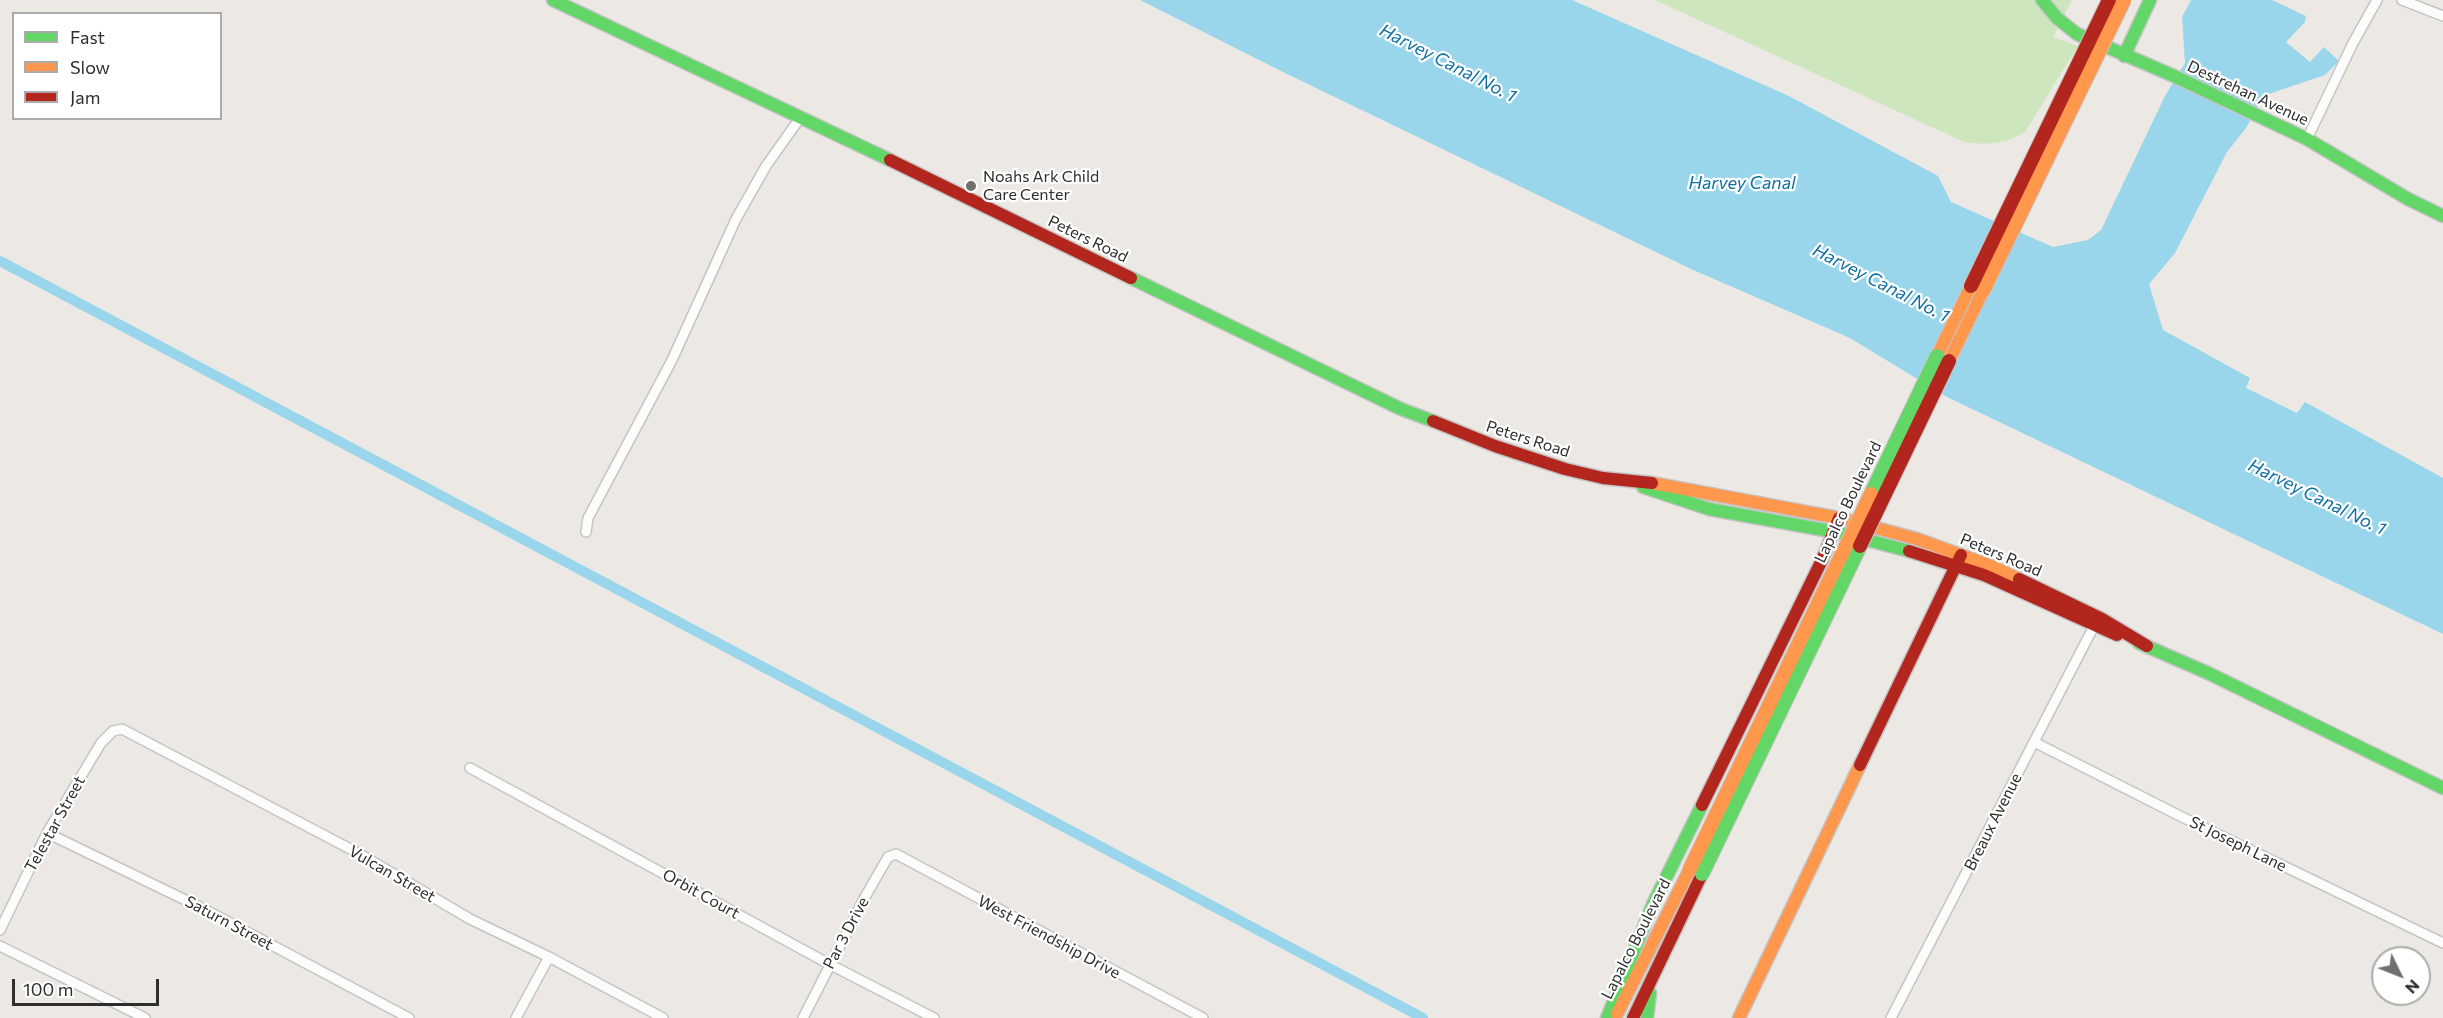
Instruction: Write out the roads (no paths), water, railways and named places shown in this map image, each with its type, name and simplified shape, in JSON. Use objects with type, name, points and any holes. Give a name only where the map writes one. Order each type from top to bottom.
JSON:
[{"type":"main road","name":"Peters Road","points":[[553,0],[1401,409],[1495,446],[1565,469],[1603,478],[1666,484],[1839,518],[1888,530],[2102,619],[2147,646]]},
{"type":"main road","name":"Destrehan Avenue","points":[[2042,0],[2072,31],[2307,139],[2403,196],[2443,216]]},
{"type":"main road","name":"Lapalco Boulevard","points":[[1633,1018],[1654,975],[1696,871],[2109,0]]},
{"type":"main road","name":"Lapalco Boulevard","points":[[1615,1018],[1696,871],[2124,0]]},
{"type":"main road","points":[[2124,56],[2150,0]]},
{"type":"main road","name":"Peters Road","points":[[1619,479],[1709,509],[1834,532],[1959,561],[2094,626],[2147,646],[2443,788]]},
{"type":"main road","points":[[1607,1018],[1653,904],[1839,518]]},
{"type":"main road","points":[[1739,1018],[1959,561]]},
{"type":"main road","points":[[1647,1018],[1654,975]]},
{"type":"main road","points":[[1732,1018],[1745,1003]]},
{"type":"street","points":[[2307,139],[2353,43],[2377,0]]},
{"type":"street","points":[[2402,0],[2443,16]]},
{"type":"street","points":[[586,532],[588,518],[672,360],[736,219],[766,166],[800,118]]},
{"type":"street","name":"Breaux Avenue","points":[[1891,1018],[2094,626]]},
{"type":"street","name":"Telestar Street","points":[[0,930],[48,833],[101,743],[113,731],[122,729]]},
{"type":"street","name":"Vulcan Street","points":[[122,729],[358,853],[470,919],[549,957],[663,1018]]},
{"type":"street","name":"St Joseph Lane","points":[[2034,742],[2182,817],[2443,943]]},
{"type":"street","name":"Orbit Court","points":[[470,768],[934,1018]]},
{"type":"street","name":"Saturn Street","points":[[48,833],[202,908],[409,1018]]},
{"type":"street","name":"Par 3 Drive","points":[[803,1018],[888,858],[896,854]]},
{"type":"street","name":"West Friendship Drive","points":[[896,854],[1203,1018]]},
{"type":"street","points":[[0,946],[145,1018]]},
{"type":"street","points":[[516,1018],[549,957]]},
{"type":"water","name":"Harvey Canal","points":[[1140,0],[1572,0],[1789,96],[1938,176],[1951,202],[2053,247],[2088,240],[2101,230],[2165,96],[2185,63],[2182,17],[2191,0],[2272,0],[2306,16],[2305,22],[2286,42],[2310,62],[2324,47],[2339,61],[2325,75],[2263,96],[2246,128],[2227,152],[2175,253],[2149,284],[2163,330],[2250,378],[2246,388],[2297,413],[2305,402],[2443,478],[2443,634],[1947,397],[1850,338],[1691,269],[1283,72]]},
{"type":"waterway","points":[[0,261],[1423,1018]]},
{"type":"place","name":"Noahs Ark Child Care Center","points":[[971,186]]},
{"type":"water label","name":"Harvey Canal No. 1","points":[[1448,63]]},
{"type":"water label","name":"Harvey Canal No. 1","points":[[1881,283]]},
{"type":"water label","name":"Harvey Canal No. 1","points":[[2317,497]]}]
